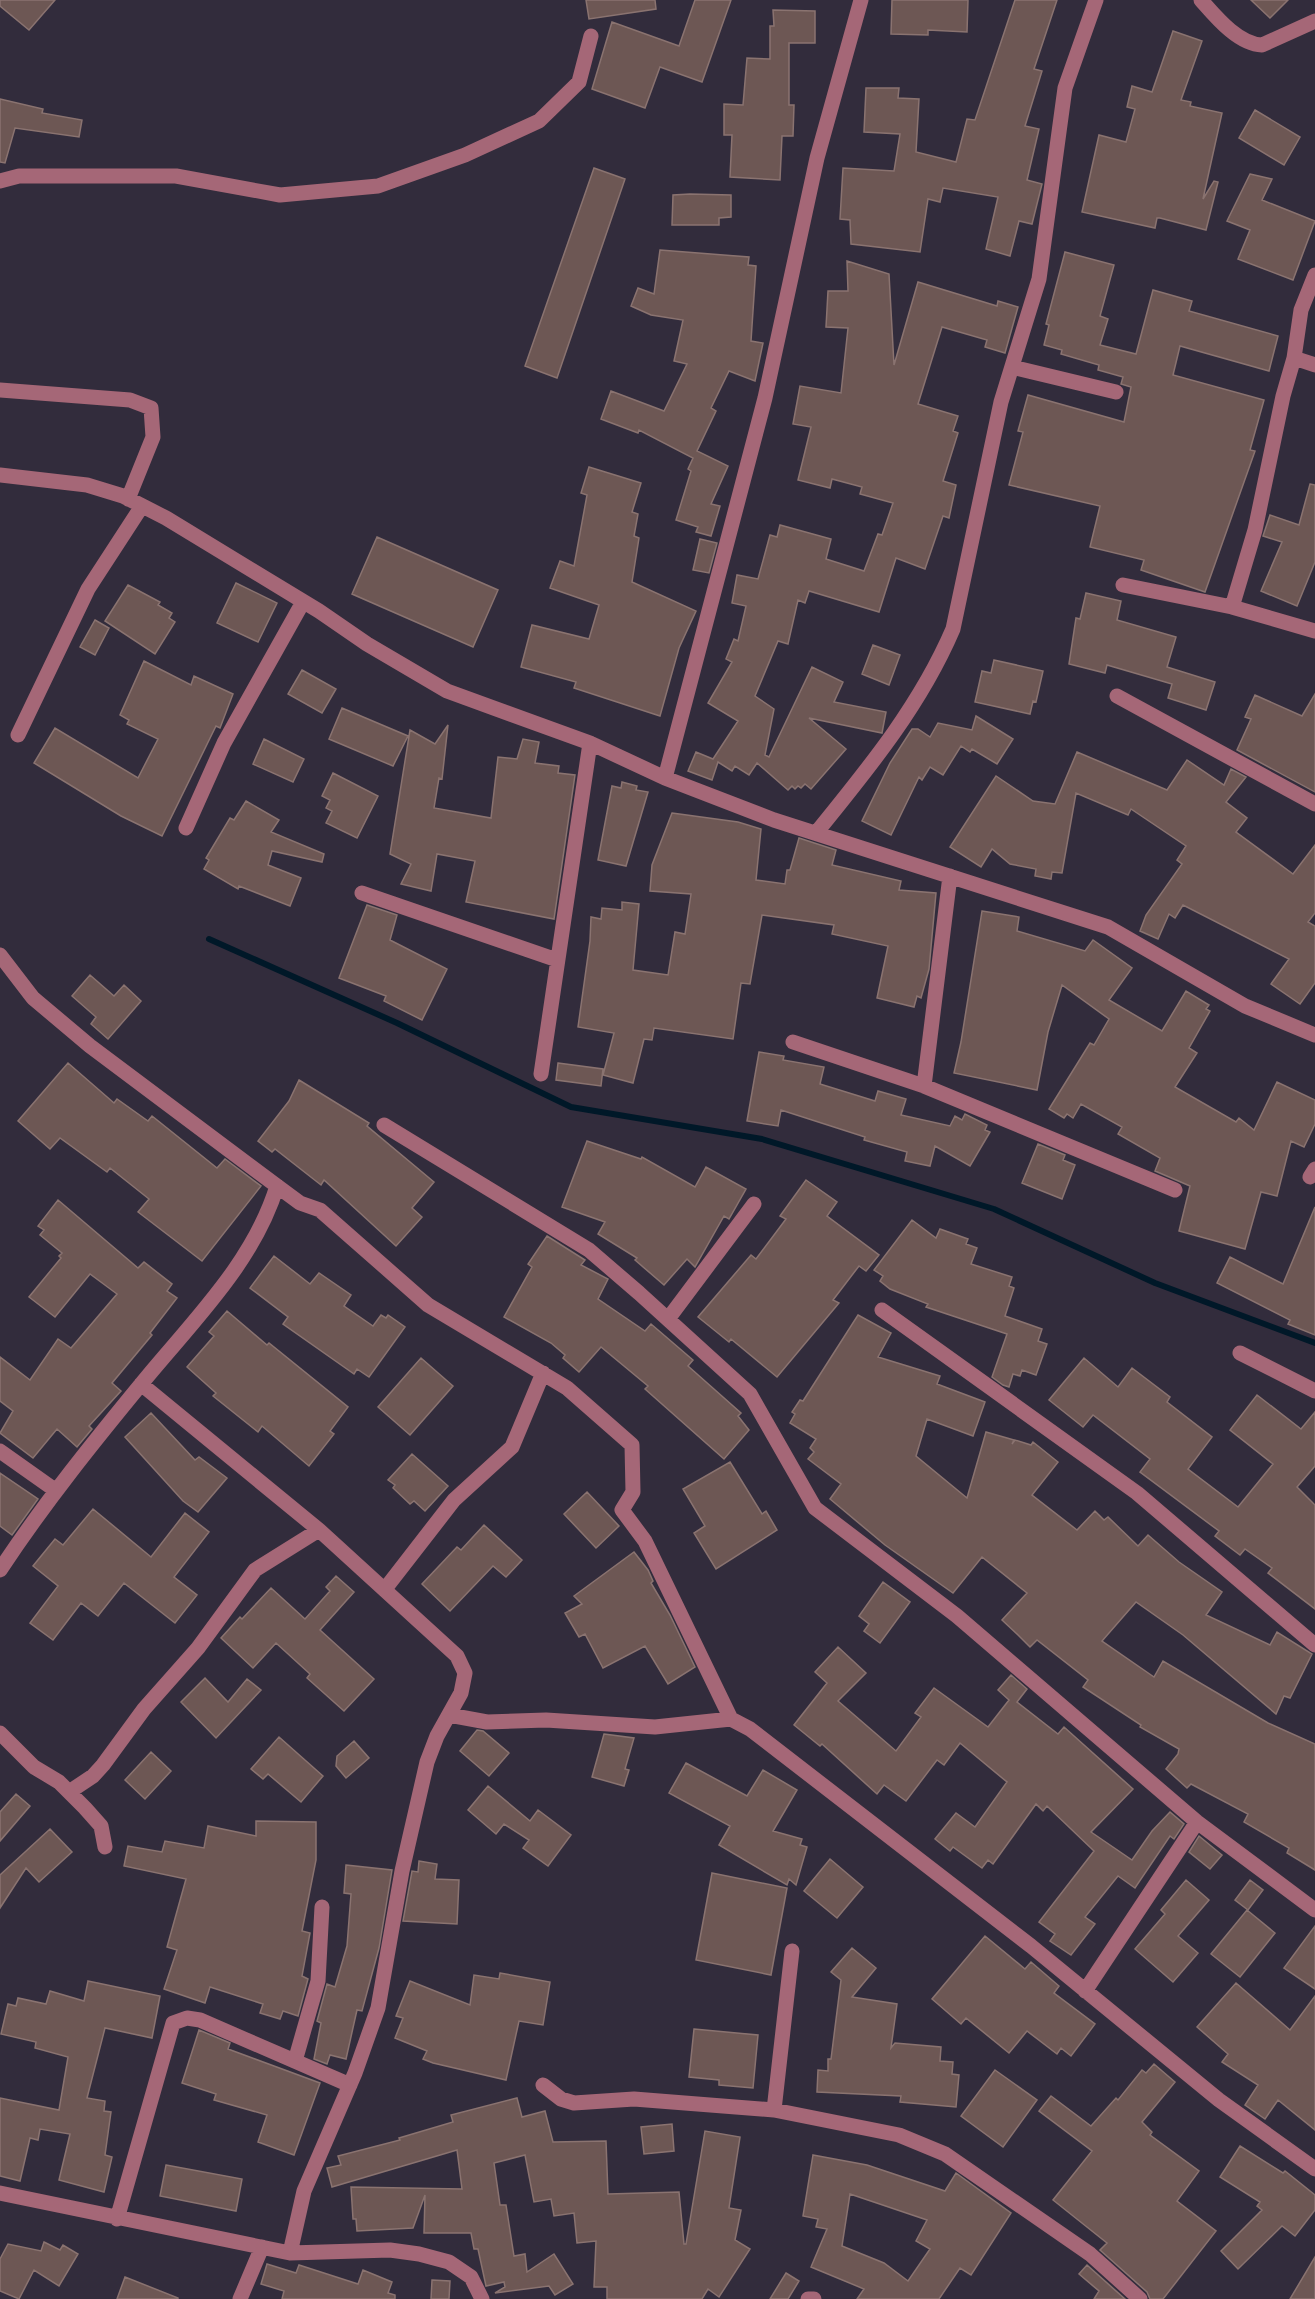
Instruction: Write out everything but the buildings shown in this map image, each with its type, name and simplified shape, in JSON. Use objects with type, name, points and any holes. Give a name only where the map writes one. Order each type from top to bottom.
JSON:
[{"type":"street","points":[[665,778],[765,398],[817,158],[861,0]]},
{"type":"street","points":[[816,833],[892,738],[940,660],[952,629],[966,578],[994,435],[1042,263],[1065,88],[1096,0]]},
{"type":"street","points":[[1202,0],[1224,24],[1254,45],[1262,45],[1315,21]]},
{"type":"street","points":[[0,181],[19,176],[176,176],[280,195],[378,186],[465,155],[539,121],[579,82],[591,36]]},
{"type":"street","points":[[1232,607],[1255,530],[1283,396],[1294,358],[1301,310],[1315,275]]},
{"type":"street","points":[[1294,358],[1315,364]]},
{"type":"street","points":[[1012,367],[1116,392]]},
{"type":"street","points":[[0,390],[130,400],[151,408],[153,437],[135,503],[88,589],[18,735]]},
{"type":"street","points":[[0,475],[87,485],[135,503],[303,602],[366,644],[447,691],[590,743],[665,778],[816,833],[1108,927],[1245,1006],[1314,1032]]},
{"type":"street","points":[[1123,585],[1232,607],[1315,631]]},
{"type":"street","points":[[186,828],[224,743],[303,602]]},
{"type":"street","points":[[1117,696],[1315,804]]},
{"type":"street","points":[[541,1074],[590,743]]},
{"type":"street","points":[[924,1086],[950,876]]},
{"type":"street","points":[[362,893],[557,960]]},
{"type":"street","points":[[0,955],[33,998],[82,1039],[276,1186],[300,1203],[320,1210],[428,1305],[567,1388],[632,1445],[633,1492],[622,1510],[645,1541],[731,1719]]},
{"type":"street","points":[[793,1042],[924,1086],[1175,1190]]},
{"type":"street","points":[[384,1125],[589,1250],[750,1394],[815,1508],[957,1616],[1197,1822],[1315,1910]]},
{"type":"street","points":[[0,1570],[55,1490],[230,1277],[268,1215],[276,1186]]},
{"type":"street","points":[[668,1319],[754,1204]]},
{"type":"street","points":[[882,1310],[1137,1493],[1315,1645]]},
{"type":"street","points":[[1240,1353],[1315,1391]]},
{"type":"street","points":[[385,1589],[454,1500],[512,1447],[543,1373]]},
{"type":"street","points":[[141,1384],[319,1530],[457,1656],[465,1673],[461,1693],[437,1736],[427,1762],[402,1871],[378,2008],[350,2085],[304,2191],[290,2253]]},
{"type":"street","points":[[0,1451],[55,1490]]},
{"type":"street","points":[[69,1792],[93,1776],[103,1766],[144,1709],[198,1648],[255,1570],[319,1530]]},
{"type":"street","points":[[449,1715],[480,1722],[546,1720],[655,1726],[731,1719],[750,1729],[864,1815],[1218,2100],[1315,2169]]},
{"type":"street","points":[[0,1733],[34,1767],[59,1782],[101,1826],[105,1847]]},
{"type":"street","points":[[1085,1991],[1197,1822]]},
{"type":"street","points":[[296,2061],[318,1981],[322,1907]]},
{"type":"street","points":[[774,2110],[792,1951]]},
{"type":"street","points":[[117,2219],[173,2023],[187,2019],[200,2020],[350,2085]]},
{"type":"street","points":[[543,2085],[561,2099],[574,2103],[634,2099],[774,2110],[899,2135],[945,2154],[1090,2254],[1140,2299]]},
{"type":"street","points":[[0,2193],[290,2253],[390,2250],[419,2253],[450,2262],[471,2277],[482,2299]]},
{"type":"street","points":[[240,2299],[262,2247]]},
{"type":"street","points":[[808,2299],[814,2299]]},
{"type":"waterway","points":[[209,939],[397,1023],[571,1107],[762,1139],[994,1209],[1155,1283],[1315,1343]]}]
